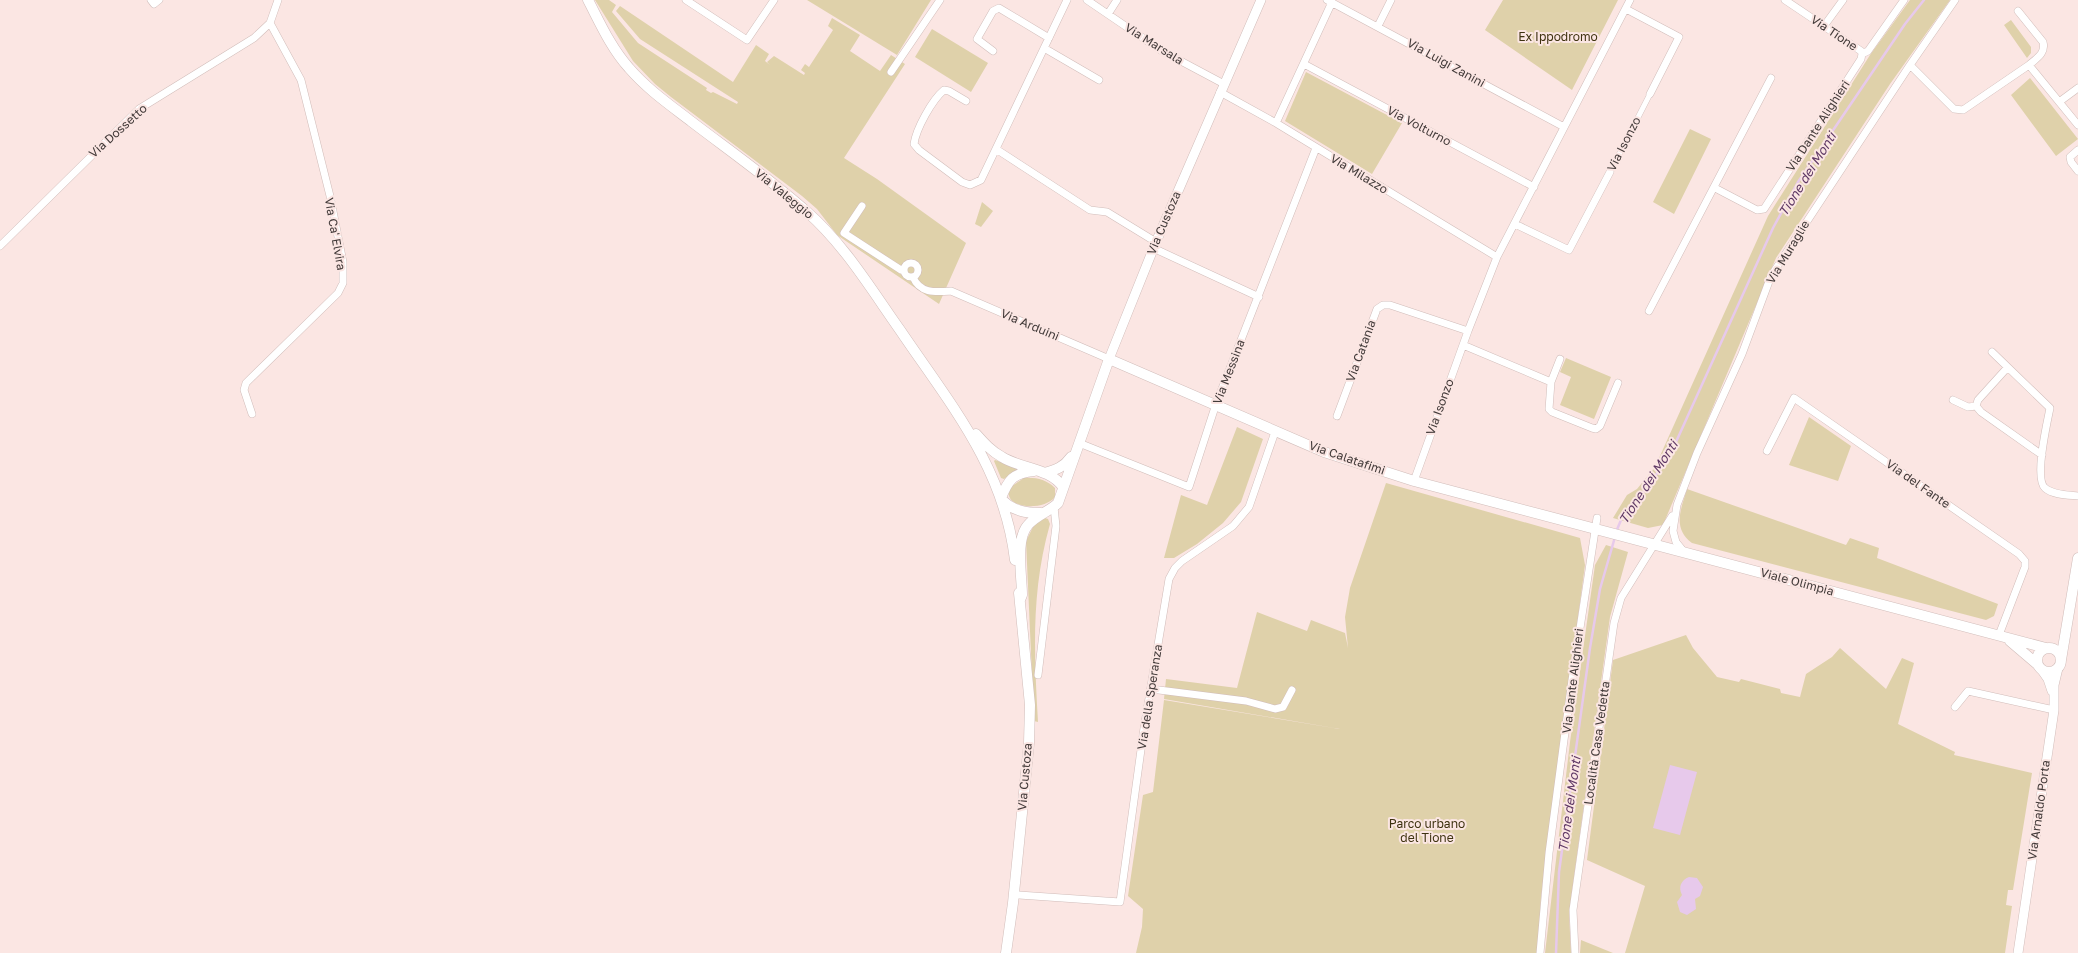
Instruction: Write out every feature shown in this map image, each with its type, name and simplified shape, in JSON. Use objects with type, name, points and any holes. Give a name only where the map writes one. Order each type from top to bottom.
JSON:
[{"type":"main road","name":"Via Valeggio","points":[[588,0],[616,50],[641,80],[663,100],[807,211],[837,242],[958,412]]},
{"type":"main road","name":"Via Custoza","points":[[1020,600],[1022,596],[1022,535],[1027,525],[1058,503],[1109,359]]},
{"type":"main road","name":"Via Calatafimi","points":[[1109,359],[1324,452],[1414,481],[1596,523]]},
{"type":"main road","points":[[958,412],[988,448],[1002,457],[1059,481],[1063,487]]},
{"type":"main road","name":"Via Custoza","points":[[958,412],[985,459],[1009,522],[1020,600],[1030,705],[1029,743],[1013,903],[1006,953]]},
{"type":"main road","name":"Via Custoza","points":[[1001,498],[1007,483],[1018,475],[1056,470],[1065,465],[1078,447]]},
{"type":"main road","points":[[1001,498],[1010,507],[1018,510],[1042,513]]},
{"type":"main road","name":"Viale Olimpia","points":[[1596,523],[1629,537],[2048,648]]},
{"type":"main road","name":"Via Arnaldo Porta","points":[[2059,664],[2078,558]]},
{"type":"main road","name":"Via Arnaldo Porta","points":[[2048,648],[2056,645],[2067,625]]},
{"type":"main road","name":"Viale Olimpia","points":[[1999,635],[2016,646],[2039,666]]},
{"type":"main road","points":[[2048,648],[2059,653],[2059,664],[2052,672],[2039,666],[2039,652],[2048,648]]},
{"type":"street","points":[[151,0],[154,4],[159,0]]},
{"type":"street","name":"Via Dossetto","points":[[0,246],[139,109],[254,38],[270,23],[278,0]]},
{"type":"street","points":[[686,0],[747,40],[774,0]]},
{"type":"street","points":[[891,72],[940,0]]},
{"type":"street","points":[[966,100],[944,90],[935,101],[915,135],[914,144],[919,150],[956,178],[970,185],[981,180],[1067,0]]},
{"type":"street","name":"Via Marsala","points":[[1087,0],[1162,51],[1222,88]]},
{"type":"street","points":[[1108,14],[1117,0]]},
{"type":"street","name":"Via Custoza","points":[[1109,359],[1154,245],[1261,0]]},
{"type":"street","points":[[1378,26],[1391,0]]},
{"type":"street","name":"Via Isonzo","points":[[1414,481],[1468,331],[1497,257],[1630,0]]},
{"type":"street","name":"Via Tione","points":[[1785,0],[1861,51],[1862,54]]},
{"type":"street","points":[[1824,26],[1842,0]]},
{"type":"street","name":"Via Dante Alighieri","points":[[1715,188],[1757,210],[1764,209],[1861,59],[1862,54],[1868,51],[1904,0]]},
{"type":"street","name":"Via Muraglie","points":[[1684,552],[1676,542],[1673,531],[1677,504],[1697,453],[1742,354],[1771,276],[1910,65],[1955,0]]},
{"type":"street","points":[[1276,123],[1304,64],[1329,1]]},
{"type":"street","name":"Via Luigi Zanini","points":[[1329,1],[1378,26],[1564,128]]},
{"type":"street","points":[[994,51],[977,39],[993,11],[999,8],[1048,38]]},
{"type":"street","name":"Via Isonzo","points":[[1515,224],[1569,250],[1610,172],[1679,37],[1626,9]]},
{"type":"street","points":[[1910,65],[1954,109],[1959,111],[1964,110],[2028,65],[2042,53],[2044,48],[2043,42],[2018,11]]},
{"type":"street","name":"Via Ca' Elvira","points":[[252,414],[244,390],[246,383],[338,293],[343,283],[343,262],[330,196],[301,80],[270,23]]},
{"type":"street","points":[[1044,48],[1099,80]]},
{"type":"street","name":"Via Volturno","points":[[1304,64],[1534,187]]},
{"type":"street","points":[[2028,65],[2078,125]]},
{"type":"street","points":[[1650,311],[1771,78]]},
{"type":"street","name":"Via Milazzo","points":[[1222,88],[1316,148],[1497,257]]},
{"type":"street","points":[[2059,102],[2078,88]]},
{"type":"street","name":"Via Messina","points":[[1078,447],[1189,487],[1216,404],[1316,148]]},
{"type":"street","points":[[996,149],[1090,210],[1107,212],[1154,245],[1259,297]]},
{"type":"street","points":[[2078,150],[2070,157],[2071,162],[2078,171]]},
{"type":"street","points":[[862,206],[844,233],[901,270],[904,270],[906,275],[913,277],[918,272],[916,265],[908,264],[904,270]]},
{"type":"street","name":"Via Arduini","points":[[913,277],[916,284],[932,292],[951,291],[1109,359]]},
{"type":"street","name":"Via Catania","points":[[1337,416],[1376,309],[1382,305],[1390,305],[1468,331]]},
{"type":"street","points":[[1463,345],[1551,382]]},
{"type":"street","points":[[1992,352],[2050,408],[2042,455],[2040,478],[2044,487],[2052,492],[2078,496]]},
{"type":"street","points":[[1560,359],[1551,382],[1548,405],[1552,412],[1596,429],[1600,426],[1618,383]]},
{"type":"street","points":[[1976,406],[1978,400],[2007,368]]},
{"type":"street","name":"Via del Fante","points":[[1767,451],[1794,398],[2019,554],[2025,561],[2025,567],[1999,635]]},
{"type":"street","points":[[1953,400],[1968,407],[1976,406]]},
{"type":"street","points":[[1976,406],[1981,412],[2042,455]]},
{"type":"street","name":"Via della Speranza","points":[[1019,895],[1120,902],[1151,689],[1169,579],[1175,568],[1182,561],[1230,529],[1249,507],[1275,432]]},
{"type":"street","name":"Località Casa Vedetta","points":[[1575,953],[1573,910],[1614,623],[1621,598],[1668,525],[1677,504]]},
{"type":"street","points":[[1038,676],[1056,526],[1054,507]]},
{"type":"street","name":"Via Dante Alighieri","points":[[1540,953],[1549,853],[1596,523]]},
{"type":"street","name":"Via Arnaldo Porta","points":[[2018,953],[2054,707],[2054,685],[2059,664]]},
{"type":"street","name":"Viale Olimpia","points":[[2039,666],[2048,679],[2054,707]]},
{"type":"street","points":[[1151,689],[1246,701],[1275,709],[1283,707],[1292,690]]},
{"type":"street","points":[[1955,707],[1968,690],[2054,707]]},
{"type":"green space","points":[[595,0],[609,0],[616,5],[612,12],[638,43],[707,88],[706,90],[737,104],[738,102],[640,39],[616,11],[620,6],[733,82],[756,45],[769,54],[765,61],[770,65],[767,62],[774,56],[804,75],[805,73],[801,70],[805,64],[809,67],[833,30],[828,26],[832,18],[860,35],[850,51],[880,71],[891,55],[905,64],[844,158],[877,179],[966,243],[939,304],[837,235],[817,209],[802,196],[655,84],[633,61]]},
{"type":"green space","points":[[807,0],[931,0],[897,55]]},
{"type":"green space","name":"Ex Ippodromo","points":[[1503,0],[1618,0],[1572,90],[1485,30]]},
{"type":"green space","points":[[1910,0],[1950,0],[1890,84],[1776,258],[1663,525],[1648,528],[1613,518],[1627,495],[1637,489],[1655,467],[1768,216],[1870,55]]},
{"type":"green space","points":[[2011,20],[2031,47],[2031,53],[2027,58],[2004,25]]},
{"type":"green space","points":[[932,29],[988,63],[971,92],[915,57]]},
{"type":"green space","points":[[1306,72],[1402,123],[1372,174],[1285,121]]},
{"type":"green space","points":[[2030,78],[2078,139],[2056,156],[2011,95]]},
{"type":"green space","points":[[1690,129],[1711,139],[1674,214],[1653,202]]},
{"type":"green space","points":[[982,202],[993,211],[981,227],[975,224]]},
{"type":"green space","points":[[1566,358],[1611,377],[1594,419],[1560,405],[1571,377],[1560,372]]},
{"type":"green space","points":[[1809,417],[1851,446],[1838,481],[1789,465]]},
{"type":"green space","points":[[1237,427],[1263,439],[1241,502],[1223,523],[1197,544],[1174,558],[1164,558],[1181,495],[1207,505]]},
{"type":"green space","points":[[995,460],[1016,467],[1017,470],[1004,479],[1001,478],[994,461]]},
{"type":"green space","points":[[1024,478],[1036,478],[1048,482],[1055,488],[1055,497],[1050,502],[1034,506],[1026,506],[1012,501],[1009,495],[1009,488]]},
{"type":"green space","name":"Parco urbano del Tione","points":[[1386,483],[1580,538],[1585,565],[1541,897],[1538,953],[1136,953],[1142,927],[1143,909],[1128,896],[1143,795],[1153,792],[1164,700],[1340,729],[1164,699],[1166,679],[1237,688],[1257,612],[1307,631],[1311,620],[1345,633],[1348,648],[1345,617],[1350,588]]},
{"type":"green space","points":[[1687,489],[1846,545],[1850,538],[1879,548],[1877,558],[1998,604],[1994,616],[1986,620],[1692,543],[1682,531],[1680,525],[1681,511]]},
{"type":"green space","points":[[1045,518],[1048,519],[1050,524],[1040,574],[1035,622],[1038,722],[1034,721],[1026,541],[1034,525]]},
{"type":"green space","points":[[1606,545],[1628,552],[1610,617],[1569,913],[1571,953],[1545,953],[1570,742],[1595,565]]},
{"type":"green space","points":[[1686,635],[1693,648],[1717,677],[1739,682],[1741,679],[1780,689],[1781,693],[1800,697],[1806,674],[1832,657],[1840,648],[1886,689],[1902,658],[1914,663],[1898,724],[1955,752],[1954,755],[2032,773],[2013,890],[2008,890],[2006,905],[2012,906],[2005,953],[1625,953],[1645,886],[1587,860],[1613,660]]},
{"type":"green space","points":[[1581,940],[1613,953],[1580,953]]},
{"type":"shaded area","points":[[1670,765],[1697,772],[1680,835],[1653,828]]},
{"type":"shaded area","points":[[1689,877],[1697,878],[1703,887],[1700,896],[1695,899],[1696,909],[1687,915],[1680,912],[1677,902],[1682,895],[1680,889],[1681,884]]},
{"type":"waterway","name":"Tione dei Monti","points":[[1616,532],[1621,520],[1649,485],[1671,453],[1773,228],[1798,182],[1905,24],[1924,0]]},
{"type":"waterway","name":"Tione dei Monti","points":[[1556,953],[1559,872],[1590,648],[1600,589],[1615,537]]}]
